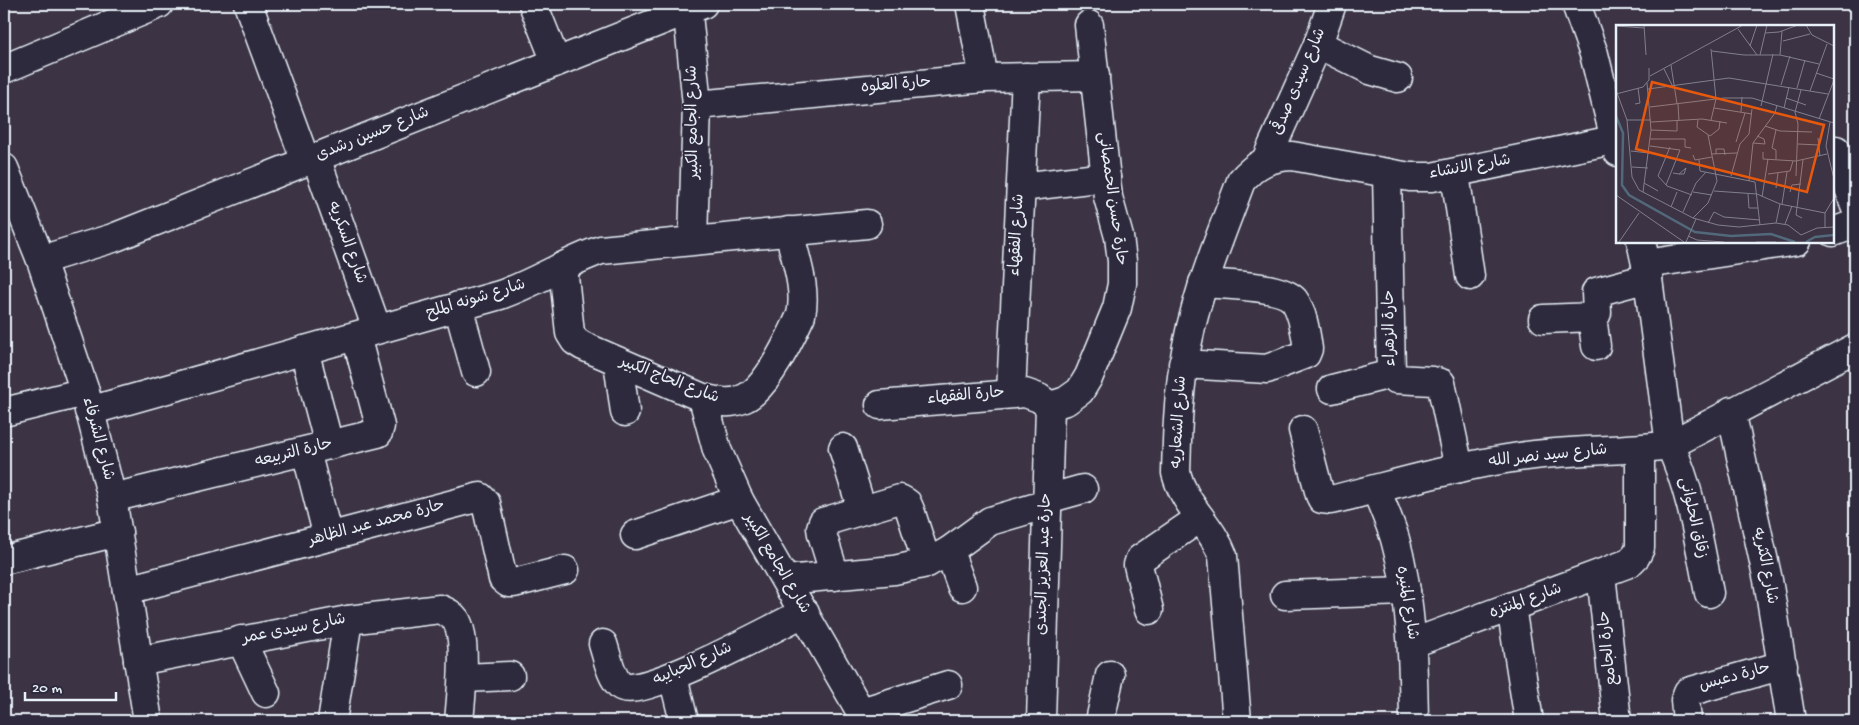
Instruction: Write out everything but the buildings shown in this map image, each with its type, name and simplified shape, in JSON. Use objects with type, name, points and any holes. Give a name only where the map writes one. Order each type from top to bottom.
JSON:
[{"type":"street","points":[[4,69],[159,4]]},
{"type":"street","name":"شارع السكريه","points":[[248,4],[311,160],[366,332]]},
{"type":"street","points":[[533,4],[556,62]]},
{"type":"street","points":[[970,4],[984,78]]},
{"type":"street","name":"شارع سيدى صدقى","points":[[1266,160],[1318,44],[1332,4]]},
{"type":"street","points":[[1576,4],[1594,54],[1616,140]]},
{"type":"street","name":"شارع حسين رشدى","points":[[40,260],[113,238],[556,62],[693,5]]},
{"type":"street","name":"شارع الجامع الكبير","points":[[693,5],[697,105],[693,240]]},
{"type":"street","name":"حارة حسن الحمصانى","points":[[1050,406],[1066,402],[1080,391],[1089,376],[1117,308],[1122,284],[1119,237],[1108,197],[1089,25]]},
{"type":"street","points":[[1318,44],[1370,70],[1398,78]]},
{"type":"street","name":"حارة العلوه","points":[[697,105],[984,78],[1095,76]]},
{"type":"street","name":"شارع الفقهاء","points":[[1011,393],[1026,77]]},
{"type":"street","name":"شارع الانشاء","points":[[1266,160],[1292,156],[1388,173],[1425,177],[1455,174],[1616,144]]},
{"type":"street","points":[[1836,150],[1855,206]]},
{"type":"street","name":"شارع الشعاريه","points":[[1237,721],[1223,556],[1212,532],[1181,491],[1176,473],[1184,364],[1203,283],[1241,181],[1252,169],[1266,160]]},
{"type":"street","name":"شارع الشرفاء","points":[[4,168],[40,260],[87,401],[112,498],[148,721]]},
{"type":"street","name":"حارة الزهراء","points":[[1388,173],[1391,374],[1396,379],[1438,381],[1441,383],[1459,468]]},
{"type":"street","points":[[1455,174],[1470,276]]},
{"type":"street","points":[[1021,187],[1106,177]]},
{"type":"street","name":"شارع شونه الملح","points":[[4,412],[87,401],[304,350],[522,288],[581,257],[601,250],[867,224]]},
{"type":"street","points":[[1834,232],[1855,224]]},
{"type":"street","name":"شارع الحاج الكبير","points":[[563,267],[570,333],[575,341],[618,362],[703,398],[725,404],[746,398],[762,384],[796,326],[804,302],[789,231]]},
{"type":"street","points":[[1543,319],[1592,317],[1597,313],[1596,292],[1645,261],[1789,242]]},
{"type":"street","points":[[1645,261],[1670,445]]},
{"type":"street","points":[[1184,364],[1267,369],[1306,354],[1308,349],[1298,309],[1290,296],[1275,291],[1203,283]]},
{"type":"street","points":[[458,306],[476,372]]},
{"type":"street","points":[[1592,317],[1596,346]]},
{"type":"street","name":"حارة التربيعه","points":[[112,498],[378,433],[380,430],[366,332]]},
{"type":"street","name":"شارع سيد نصر الله","points":[[1303,430],[1322,499],[1331,500],[1459,468],[1519,457],[1580,450],[1640,449],[1670,445],[1731,411],[1855,348]]},
{"type":"street","points":[[304,350],[328,537]]},
{"type":"street","points":[[618,362],[625,412]]},
{"type":"street","points":[[1332,389],[1391,374]]},
{"type":"street","name":"حارة الفقهاء","points":[[880,405],[1025,393],[1039,398],[1050,406]]},
{"type":"street","name":"شارع الجامع الكبير","points":[[703,398],[717,450],[739,500],[805,612],[863,717]]},
{"type":"street","name":"حارة عبد العزيز الجندى","points":[[1041,721],[1050,406]]},
{"type":"street","name":"شارع الكثريه","points":[[1731,411],[1751,496],[1783,665],[1791,721]]},
{"type":"street","name":"زقاق الحلوانى","points":[[1670,445],[1679,464],[1691,503],[1709,593]]},
{"type":"street","points":[[844,448],[862,510]]},
{"type":"street","name":"شارع المنتزه","points":[[1413,643],[1629,563],[1636,556],[1640,548],[1640,449]]},
{"type":"street","points":[[786,580],[911,568],[938,557],[990,521],[1083,489]]},
{"type":"street","name":"شارع المنيره","points":[[1376,489],[1395,538],[1406,590],[1413,643],[1414,721]]},
{"type":"street","name":"حارة محمد عبد الظاهر","points":[[127,590],[480,497],[486,503],[503,579],[508,583],[514,583],[565,570]]},
{"type":"street","points":[[836,576],[821,528],[823,522],[900,499],[907,503],[938,557],[962,587]]},
{"type":"street","points":[[635,535],[739,500]]},
{"type":"street","points":[[1149,610],[1138,565],[1140,559],[1200,518]]},
{"type":"street","points":[[4,560],[118,532]]},
{"type":"street","name":"حارة الجامع","points":[[1601,574],[1617,721]]},
{"type":"street","points":[[1285,595],[1406,590]]},
{"type":"street","points":[[1511,607],[1530,721]]},
{"type":"street","name":"شارع سيدى عمر","points":[[138,661],[348,620],[440,609],[450,614],[457,622],[460,632],[464,678]]},
{"type":"street","name":"شارع الحبايبه","points":[[603,644],[615,678],[620,686],[628,690],[673,677],[805,612]]},
{"type":"street","points":[[332,721],[348,620]]},
{"type":"street","points":[[241,640],[266,693]]},
{"type":"street","name":"حارة دعبس","points":[[1687,721],[1685,700],[1688,692],[1783,665]]},
{"type":"street","points":[[459,721],[464,678],[510,676]]},
{"type":"street","points":[[1100,721],[1110,676]]},
{"type":"street","points":[[673,677],[684,721]]},
{"type":"street","points":[[863,717],[948,685]]}]
